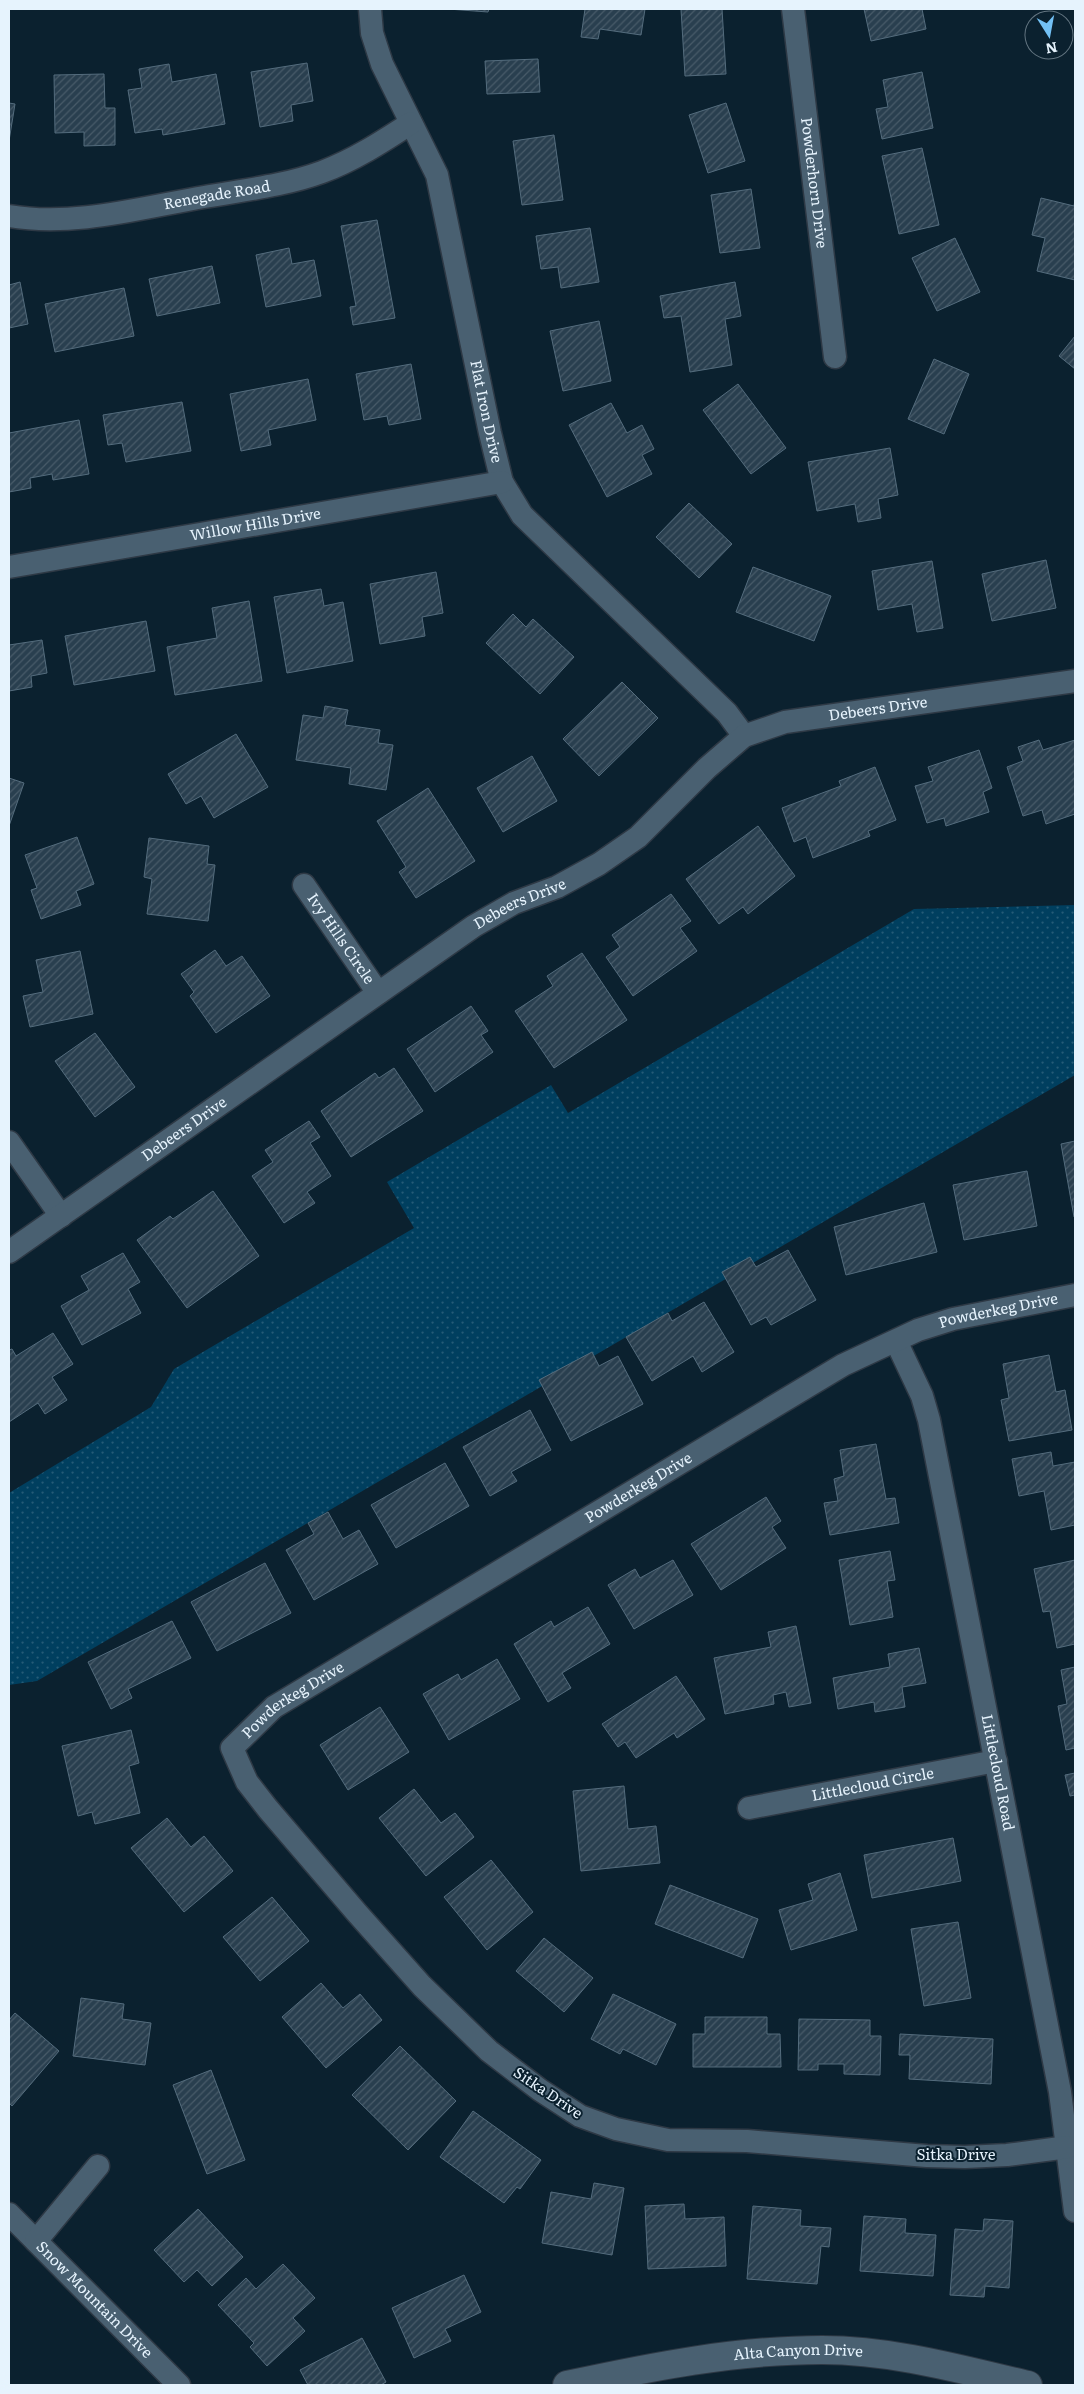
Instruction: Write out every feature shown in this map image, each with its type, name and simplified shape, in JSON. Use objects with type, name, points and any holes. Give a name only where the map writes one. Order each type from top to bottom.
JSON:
[{"type":"street","name":"Flat Iron Drive","points":[[370,9],[372,33],[382,64],[437,175],[490,433],[502,482],[522,515],[727,713],[744,736]]},
{"type":"street","name":"Powderhorn Drive","points":[[793,9],[835,357]]},
{"type":"street","name":"Renegade Road","points":[[9,216],[60,219],[102,215],[271,185],[321,172],[362,155],[412,123]]},
{"type":"street","name":"Willow Hills Drive","points":[[9,567],[502,482]]},
{"type":"street","name":"Debeers Drive","points":[[9,1252],[474,926],[514,903],[557,887],[607,859],[638,837],[707,768],[744,736],[785,722],[1075,681]]},
{"type":"street","name":"Ivy Hills Circle","points":[[304,885],[378,993]]},
{"type":"street","points":[[9,1142],[61,1216]]},
{"type":"street","name":"Powderkeg Drive","points":[[232,1748],[274,1706],[843,1365],[918,1330],[953,1319],[1075,1295]]},
{"type":"street","name":"Littlecloud Road","points":[[896,1341],[922,1396],[929,1420],[1060,2092],[1075,2211]]},
{"type":"street","name":"Sitka Drive","points":[[232,1748],[247,1782],[268,1809],[356,1913],[422,1986],[488,2051],[540,2090],[580,2116],[616,2129],[668,2140],[747,2141],[927,2156],[965,2157],[1007,2155],[1068,2147]]},
{"type":"street","name":"Littlecloud Circle","points":[[749,1808],[996,1760]]},
{"type":"street","points":[[36,2241],[98,2166]]},
{"type":"street","name":"Snow Mountain Drive","points":[[9,2214],[179,2385]]},
{"type":"street","name":"Alta Canyon Drive","points":[[567,2385],[654,2366],[736,2354],[824,2350],[912,2358],[1028,2385]]},
{"type":"shaded area","points":[[1075,905],[1075,1075],[37,1681],[9,1685],[9,1493],[151,1407],[174,1369],[414,1228],[387,1182],[551,1085],[568,1113],[914,909]]},
{"type":"building","points":[[448,9],[489,9],[488,12]]},
{"type":"building","points":[[585,9],[645,9],[641,35],[600,29],[598,39],[581,37]]},
{"type":"building","points":[[681,9],[722,9],[726,74],[685,76]]},
{"type":"building","points":[[864,9],[922,9],[926,29],[871,41]]},
{"type":"building","points":[[538,59],[540,92],[487,94],[485,61]]},
{"type":"building","points":[[307,63],[313,101],[291,105],[293,121],[260,127],[251,72]]},
{"type":"building","points":[[169,64],[172,82],[216,74],[225,124],[163,135],[162,129],[135,133],[128,90],[142,88],[139,69]]},
{"type":"building","points":[[922,72],[933,128],[882,139],[876,109],[888,107],[883,80]]},
{"type":"building","points":[[104,74],[105,108],[115,108],[115,145],[84,146],[84,132],[55,133],[54,75]]},
{"type":"building","points":[[9,103],[15,104],[9,141]]},
{"type":"building","points":[[726,103],[745,161],[708,173],[689,115]]},
{"type":"building","points":[[554,135],[563,200],[522,205],[513,141]]},
{"type":"building","points":[[922,148],[939,225],[899,234],[882,156]]},
{"type":"building","points":[[751,189],[760,248],[720,253],[711,195]]},
{"type":"building","points":[[1041,198],[1074,206],[1075,200],[1075,280],[1037,271],[1045,238],[1032,235]]},
{"type":"building","points":[[377,220],[395,318],[353,325],[350,307],[356,306],[341,226]]},
{"type":"building","points":[[590,228],[599,282],[561,288],[558,267],[541,269],[536,236]]},
{"type":"building","points":[[955,238],[980,292],[937,311],[912,258]]},
{"type":"building","points":[[289,248],[292,264],[314,260],[321,296],[266,307],[256,255]]},
{"type":"building","points":[[212,266],[220,303],[157,316],[149,279]]},
{"type":"building","points":[[20,282],[28,324],[9,328],[9,285]]},
{"type":"building","points":[[735,282],[741,316],[725,319],[732,365],[690,372],[681,316],[664,318],[660,296]]},
{"type":"building","points":[[124,288],[134,336],[55,352],[45,304]]},
{"type":"building","points":[[599,321],[611,381],[563,391],[550,331]]},
{"type":"building","points":[[1075,336],[1075,369],[1059,356]]},
{"type":"building","points":[[934,359],[969,374],[944,434],[908,419]]},
{"type":"building","points":[[411,364],[421,419],[389,425],[387,416],[364,420],[356,374]]},
{"type":"building","points":[[308,379],[316,420],[268,430],[271,445],[241,451],[230,394]]},
{"type":"building","points":[[738,384],[786,448],[751,474],[703,410]]},
{"type":"building","points":[[182,402],[191,451],[126,462],[122,443],[108,445],[103,415]]},
{"type":"building","points":[[611,403],[627,433],[642,425],[654,449],[642,455],[652,474],[607,497],[569,425]]},
{"type":"building","points":[[79,420],[89,474],[53,480],[52,474],[30,478],[31,488],[9,492],[9,433]]},
{"type":"building","points":[[890,448],[898,495],[878,499],[881,518],[858,522],[855,504],[817,511],[808,462]]},
{"type":"building","points":[[689,503],[732,544],[699,578],[656,537]]},
{"type":"building","points":[[1046,560],[1056,608],[992,621],[982,574]]},
{"type":"building","points":[[932,561],[943,628],[917,632],[912,604],[878,610],[872,571]]},
{"type":"building","points":[[753,567],[831,596],[814,641],[736,612]]},
{"type":"building","points":[[436,572],[443,613],[422,617],[425,636],[380,644],[370,584]]},
{"type":"building","points":[[321,589],[324,606],[343,602],[353,661],[287,673],[274,597]]},
{"type":"building","points":[[249,601],[262,681],[175,695],[167,647],[217,638],[212,608]]},
{"type":"building","points":[[513,614],[526,627],[533,619],[574,657],[540,694],[486,643]]},
{"type":"building","points":[[146,621],[155,671],[74,685],[65,636]]},
{"type":"building","points":[[42,640],[47,673],[31,676],[32,687],[9,691],[9,645]]},
{"type":"building","points":[[622,682],[658,718],[599,776],[563,739]]},
{"type":"building","points":[[325,706],[348,710],[345,725],[380,730],[378,743],[393,745],[386,790],[349,784],[351,768],[296,760],[303,715],[323,718]]},
{"type":"building","points":[[236,734],[268,787],[214,818],[201,796],[186,804],[168,774]]},
{"type":"building","points":[[1039,740],[1043,750],[1075,740],[1075,814],[1046,824],[1042,810],[1023,816],[1007,767],[1023,761],[1018,747]]},
{"type":"building","points":[[979,750],[992,788],[983,792],[989,812],[946,826],[944,818],[927,823],[915,786],[933,781],[928,767]]},
{"type":"building","points":[[532,756],[557,801],[503,832],[477,788]]},
{"type":"building","points":[[875,767],[896,820],[868,831],[870,836],[813,858],[806,837],[794,842],[782,808],[841,786],[839,781]]},
{"type":"building","points":[[9,778],[24,783],[9,826]]},
{"type":"building","points":[[428,788],[475,861],[416,898],[399,872],[406,867],[377,821]]},
{"type":"building","points":[[758,826],[795,876],[748,914],[743,907],[719,924],[686,879]]},
{"type":"building","points":[[77,837],[94,884],[76,891],[81,905],[41,919],[31,890],[37,888],[25,855]]},
{"type":"building","points":[[149,838],[209,846],[207,864],[215,865],[208,921],[147,914],[152,879],[144,877]]},
{"type":"building","points":[[671,894],[691,921],[680,928],[697,951],[633,996],[606,957],[620,947],[612,935]]},
{"type":"building","points":[[215,950],[226,966],[242,956],[270,996],[216,1033],[190,996],[194,992],[181,974]]},
{"type":"building","points":[[80,951],[93,1014],[30,1027],[23,996],[43,992],[36,960]]},
{"type":"building","points":[[582,953],[627,1020],[554,1068],[515,1011],[553,986],[547,976]]},
{"type":"building","points":[[471,1006],[488,1031],[481,1035],[493,1052],[435,1092],[407,1049]]},
{"type":"building","points":[[95,1033],[135,1087],[95,1117],[55,1061]]},
{"type":"building","points":[[394,1068],[423,1111],[351,1157],[321,1111],[375,1073],[379,1078]]},
{"type":"building","points":[[309,1121],[320,1137],[310,1143],[331,1176],[307,1192],[315,1203],[284,1223],[252,1176],[273,1162],[265,1150]]},
{"type":"building","points":[[1075,1141],[1075,1217],[1074,1217],[1061,1144]]},
{"type":"building","points":[[1027,1171],[1037,1226],[964,1240],[953,1185]]},
{"type":"building","points":[[213,1191],[259,1256],[187,1308],[137,1240],[170,1216],[173,1219]]},
{"type":"building","points":[[924,1203],[937,1252],[846,1275],[834,1227]]},
{"type":"building","points":[[788,1250],[816,1300],[771,1325],[766,1317],[751,1325],[722,1272],[750,1257],[756,1267]]},
{"type":"building","points":[[123,1253],[140,1282],[128,1289],[141,1313],[82,1345],[61,1306],[89,1290],[81,1276]]},
{"type":"building","points":[[704,1302],[734,1352],[702,1372],[693,1356],[652,1381],[626,1337],[668,1313],[672,1321]]},
{"type":"building","points":[[53,1333],[73,1364],[52,1377],[67,1400],[45,1414],[38,1403],[9,1422],[9,1350],[12,1349],[16,1356]]},
{"type":"building","points":[[592,1352],[599,1366],[618,1356],[643,1404],[571,1441],[539,1380]]},
{"type":"building","points":[[1049,1355],[1056,1392],[1065,1390],[1072,1430],[1009,1441],[1001,1400],[1009,1398],[1003,1364]]},
{"type":"building","points":[[530,1410],[551,1450],[511,1472],[517,1481],[490,1496],[463,1447]]},
{"type":"building","points":[[876,1444],[886,1499],[895,1498],[899,1523],[830,1535],[824,1503],[838,1501],[834,1479],[844,1476],[840,1450]]},
{"type":"building","points":[[1051,1452],[1053,1466],[1075,1462],[1075,1525],[1051,1530],[1044,1491],[1019,1496],[1012,1459]]},
{"type":"building","points":[[445,1463],[469,1506],[396,1548],[371,1505]]},
{"type":"building","points":[[766,1497],[781,1521],[772,1527],[786,1548],[721,1590],[691,1544]]},
{"type":"building","points":[[328,1512],[343,1539],[359,1530],[378,1564],[314,1600],[286,1550],[314,1534],[308,1523]]},
{"type":"building","points":[[890,1551],[895,1580],[887,1581],[893,1617],[850,1625],[839,1560]]},
{"type":"building","points":[[673,1560],[693,1595],[634,1629],[608,1585],[635,1569],[640,1578]]},
{"type":"building","points":[[1075,1560],[1075,1644],[1057,1648],[1050,1611],[1043,1612],[1034,1569]]},
{"type":"building","points":[[265,1563],[291,1613],[217,1651],[191,1602]]},
{"type":"building","points":[[588,1607],[610,1644],[562,1673],[571,1688],[548,1702],[514,1644],[551,1621],[554,1627]]},
{"type":"building","points":[[172,1621],[191,1658],[128,1689],[132,1698],[111,1709],[88,1662]]},
{"type":"building","points":[[796,1626],[811,1703],[789,1707],[786,1692],[773,1695],[774,1704],[725,1714],[714,1658],[771,1647],[768,1632]]},
{"type":"building","points":[[919,1648],[926,1683],[902,1687],[905,1707],[875,1712],[874,1702],[838,1709],[833,1678],[890,1667],[888,1654]]},
{"type":"building","points":[[497,1659],[520,1699],[449,1740],[423,1694],[458,1674],[461,1680]]},
{"type":"building","points":[[1075,1667],[1075,1748],[1066,1750],[1058,1706],[1067,1704],[1061,1670]]},
{"type":"building","points":[[676,1676],[705,1719],[677,1738],[674,1733],[636,1758],[625,1742],[618,1747],[602,1724]]},
{"type":"building","points":[[380,1707],[409,1752],[348,1790],[320,1745]]},
{"type":"building","points":[[131,1730],[139,1763],[129,1766],[140,1813],[95,1824],[92,1812],[78,1816],[62,1746]]},
{"type":"building","points":[[1075,1773],[1075,1795],[1070,1796],[1065,1775]]},
{"type":"building","points":[[624,1786],[628,1829],[656,1826],[660,1863],[581,1871],[573,1791]]},
{"type":"building","points":[[414,1789],[441,1823],[455,1813],[474,1837],[426,1876],[379,1818]]},
{"type":"building","points":[[167,1818],[191,1847],[204,1836],[233,1871],[184,1912],[131,1848]]},
{"type":"building","points":[[953,1838],[961,1881],[872,1898],[864,1855]]},
{"type":"building","points":[[491,1860],[533,1912],[487,1950],[444,1897]]},
{"type":"building","points":[[840,1873],[857,1930],[791,1950],[779,1910],[813,1900],[808,1884]]},
{"type":"building","points":[[670,1885],[758,1919],[743,1958],[655,1924]]},
{"type":"building","points":[[272,1897],[309,1941],[260,1981],[223,1937]]},
{"type":"building","points":[[958,1922],[971,1998],[924,2006],[911,1929]]},
{"type":"building","points":[[544,1938],[593,1978],[564,2012],[516,1971]]},
{"type":"building","points":[[321,1983],[343,2008],[360,1994],[382,2020],[326,2068],[282,2017]]},
{"type":"building","points":[[613,1994],[676,2024],[656,2065],[623,2049],[620,2054],[591,2039]]},
{"type":"building","points":[[81,1998],[124,2004],[122,2019],[151,2023],[145,2065],[73,2056]]},
{"type":"building","points":[[15,2013],[59,2051],[12,2106],[9,2103],[9,2020]]},
{"type":"building","points":[[705,2017],[767,2017],[767,2034],[780,2034],[781,2067],[693,2067],[693,2034],[705,2034]]},
{"type":"building","points":[[799,2019],[870,2020],[870,2036],[881,2036],[880,2075],[844,2074],[844,2064],[818,2064],[818,2070],[798,2070]]},
{"type":"building","points":[[900,2034],[993,2039],[991,2084],[909,2079],[910,2055],[899,2055]]},
{"type":"building","points":[[400,2046],[456,2101],[408,2150],[352,2095]]},
{"type":"building","points":[[211,2070],[245,2160],[207,2174],[173,2085]]},
{"type":"building","points":[[473,2111],[541,2160],[520,2189],[517,2187],[504,2203],[440,2157]]},
{"type":"building","points":[[594,2183],[624,2188],[612,2255],[542,2243],[551,2192],[591,2199]]},
{"type":"building","points":[[684,2204],[685,2219],[724,2217],[726,2266],[648,2269],[645,2206]]},
{"type":"building","points":[[753,2206],[801,2210],[800,2226],[831,2228],[829,2247],[821,2246],[817,2284],[747,2279]]},
{"type":"building","points":[[198,2209],[243,2257],[212,2286],[197,2270],[184,2282],[154,2250]]},
{"type":"building","points":[[864,2216],[906,2219],[905,2233],[936,2235],[933,2276],[860,2271]]},
{"type":"building","points":[[984,2219],[1013,2221],[1009,2288],[985,2286],[984,2297],[950,2295],[955,2229],[983,2231]]},
{"type":"building","points":[[283,2264],[315,2298],[293,2318],[305,2331],[267,2366],[250,2347],[254,2343],[218,2305],[246,2278],[256,2289]]},
{"type":"building","points":[[464,2275],[481,2312],[445,2329],[451,2341],[414,2358],[392,2308]]},
{"type":"building","points":[[362,2338],[386,2382],[381,2385],[308,2385],[300,2370]]}]
